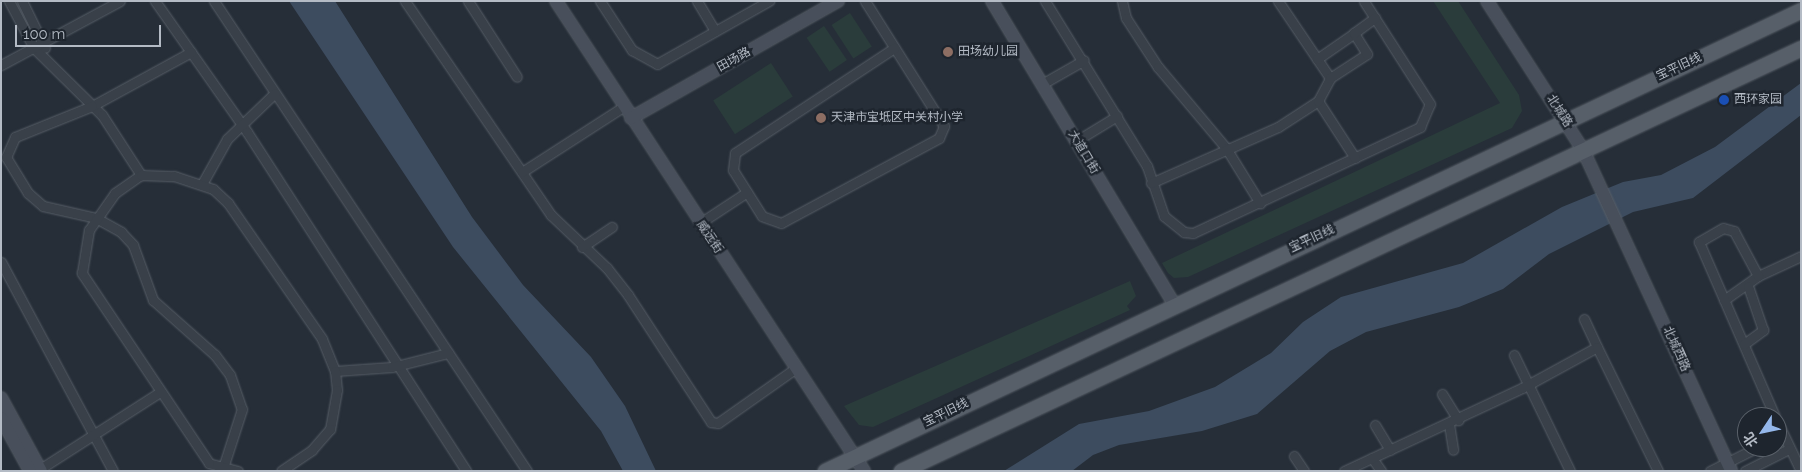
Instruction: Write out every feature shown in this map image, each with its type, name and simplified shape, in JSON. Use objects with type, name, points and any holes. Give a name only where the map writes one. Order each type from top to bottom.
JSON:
[{"type":"main road","name":"宝平旧线","points":[[825,471],[1174,304],[1801,10]]},
{"type":"main road","points":[[901,471],[1801,48]]},
{"type":"street","points":[[9,1],[34,48],[48,58],[92,106],[140,175]]},
{"type":"street","points":[[22,1],[44,43],[48,58]]},
{"type":"street","points":[[1,65],[120,1]]},
{"type":"street","points":[[155,1],[241,124],[400,366],[466,471]]},
{"type":"street","points":[[214,1],[527,471]]},
{"type":"street","points":[[405,1],[551,215],[628,295],[712,422],[718,423],[796,368]]},
{"type":"street","points":[[468,1],[518,77]]},
{"type":"street","name":"威远街","points":[[556,1],[623,107],[864,471]]},
{"type":"street","points":[[600,1],[632,50],[645,61],[657,64],[769,1]]},
{"type":"street","points":[[697,1],[715,31]]},
{"type":"street","name":"田场路","points":[[631,118],[838,1]]},
{"type":"street","points":[[865,1],[944,126],[939,138],[781,223],[762,216],[733,170],[735,153],[894,48]]},
{"type":"street","name":"大道口街","points":[[992,1],[1174,304]]},
{"type":"street","points":[[1045,1],[1084,60],[1147,166],[1151,183],[1164,216],[1184,232],[1194,234],[1420,127],[1430,104],[1364,1]]},
{"type":"street","points":[[1122,1],[1126,18],[1173,88],[1195,108],[1226,148],[1260,202]]},
{"type":"street","points":[[1278,1],[1330,78]]},
{"type":"street","name":"北城路","points":[[1487,1],[1566,121],[1583,150],[1621,228]]},
{"type":"street","points":[[1317,59],[1375,18]]},
{"type":"street","points":[[1151,183],[1226,148],[1278,127],[1318,101],[1330,78],[1367,54],[1356,32]]},
{"type":"street","points":[[191,52],[92,106],[15,137],[6,157],[35,201],[110,223],[133,245],[153,300],[215,355],[237,388],[242,409],[239,427],[222,470]]},
{"type":"street","points":[[1042,84],[1084,60]]},
{"type":"street","points":[[202,184],[226,139],[275,93]]},
{"type":"street","points":[[1318,101],[1355,158]]},
{"type":"street","points":[[522,172],[623,107]]},
{"type":"street","points":[[1076,141],[1117,116]]},
{"type":"street","points":[[238,471],[222,470],[209,463],[82,272],[89,230],[96,218],[115,193],[140,175],[174,176],[202,184],[228,203],[322,339],[335,371],[337,390],[330,429],[312,450],[281,471]]},
{"type":"street","points":[[700,223],[747,192]]},
{"type":"street","points":[[582,247],[612,227]]},
{"type":"street","name":"北城西路","points":[[1621,228],[1729,466]]},
{"type":"street","points":[[1758,276],[1734,231],[1723,228],[1708,234],[1699,242],[1771,407]]},
{"type":"street","points":[[1724,300],[1748,286],[1758,276],[1801,256]]},
{"type":"street","points":[[1,262],[113,471]]},
{"type":"street","points":[[1744,344],[1763,330],[1748,286]]},
{"type":"street","points":[[1584,319],[1658,471]]},
{"type":"street","points":[[1344,471],[1454,422],[1597,347]]},
{"type":"street","points":[[335,371],[400,366],[448,353]]},
{"type":"street","points":[[1514,355],[1570,471]]},
{"type":"street","points":[[37,470],[160,392]]},
{"type":"street","points":[[1442,394],[1454,422],[1454,450]]},
{"type":"street","points":[[1,398],[37,470]]},
{"type":"street","points":[[1,418],[37,470]]},
{"type":"street","points":[[1375,425],[1390,450]]},
{"type":"street","points":[[1787,446],[1801,471]]},
{"type":"street","points":[[1745,471],[1789,449]]},
{"type":"street","points":[[1294,456],[1304,471]]},
{"type":"street","points":[[1710,471],[1729,466],[1743,457]]},
{"type":"street","points":[[1372,458],[1381,471]]},
{"type":"shaded area","points":[[1433,1],[1458,1],[1519,95],[1522,111],[1512,128],[1188,277],[1174,278],[1168,273],[1162,263],[1500,103]]},
{"type":"shaded area","points":[[850,13],[872,47],[853,59],[832,25]]},
{"type":"shaded area","points":[[824,26],[847,60],[830,72],[807,38]]},
{"type":"shaded area","points":[[771,63],[793,97],[735,134],[713,101]]},
{"type":"shaded area","points":[[1130,281],[1136,296],[1127,306],[1130,310],[873,427],[859,425],[844,406]]},
{"type":"water","points":[[289,1],[335,1],[472,217],[523,285],[591,357],[625,406],[656,471],[623,471],[601,431],[453,247]]},
{"type":"water","points":[[1801,83],[1801,115],[1693,198],[1633,212],[1549,254],[1503,289],[1459,307],[1366,332],[1330,351],[1257,414],[1202,431],[1119,445],[1093,455],[1072,471],[1004,471],[1079,424],[1149,411],[1215,387],[1271,353],[1303,322],[1341,297],[1463,263],[1562,207],[1623,182],[1661,175],[1715,147]]},
{"type":"place","name":"田场幼儿园","points":[[948,52]]},
{"type":"place","name":"西环家园","points":[[1724,100]]},
{"type":"place","name":"天津市宝坻区中关村小学","points":[[821,118]]}]
